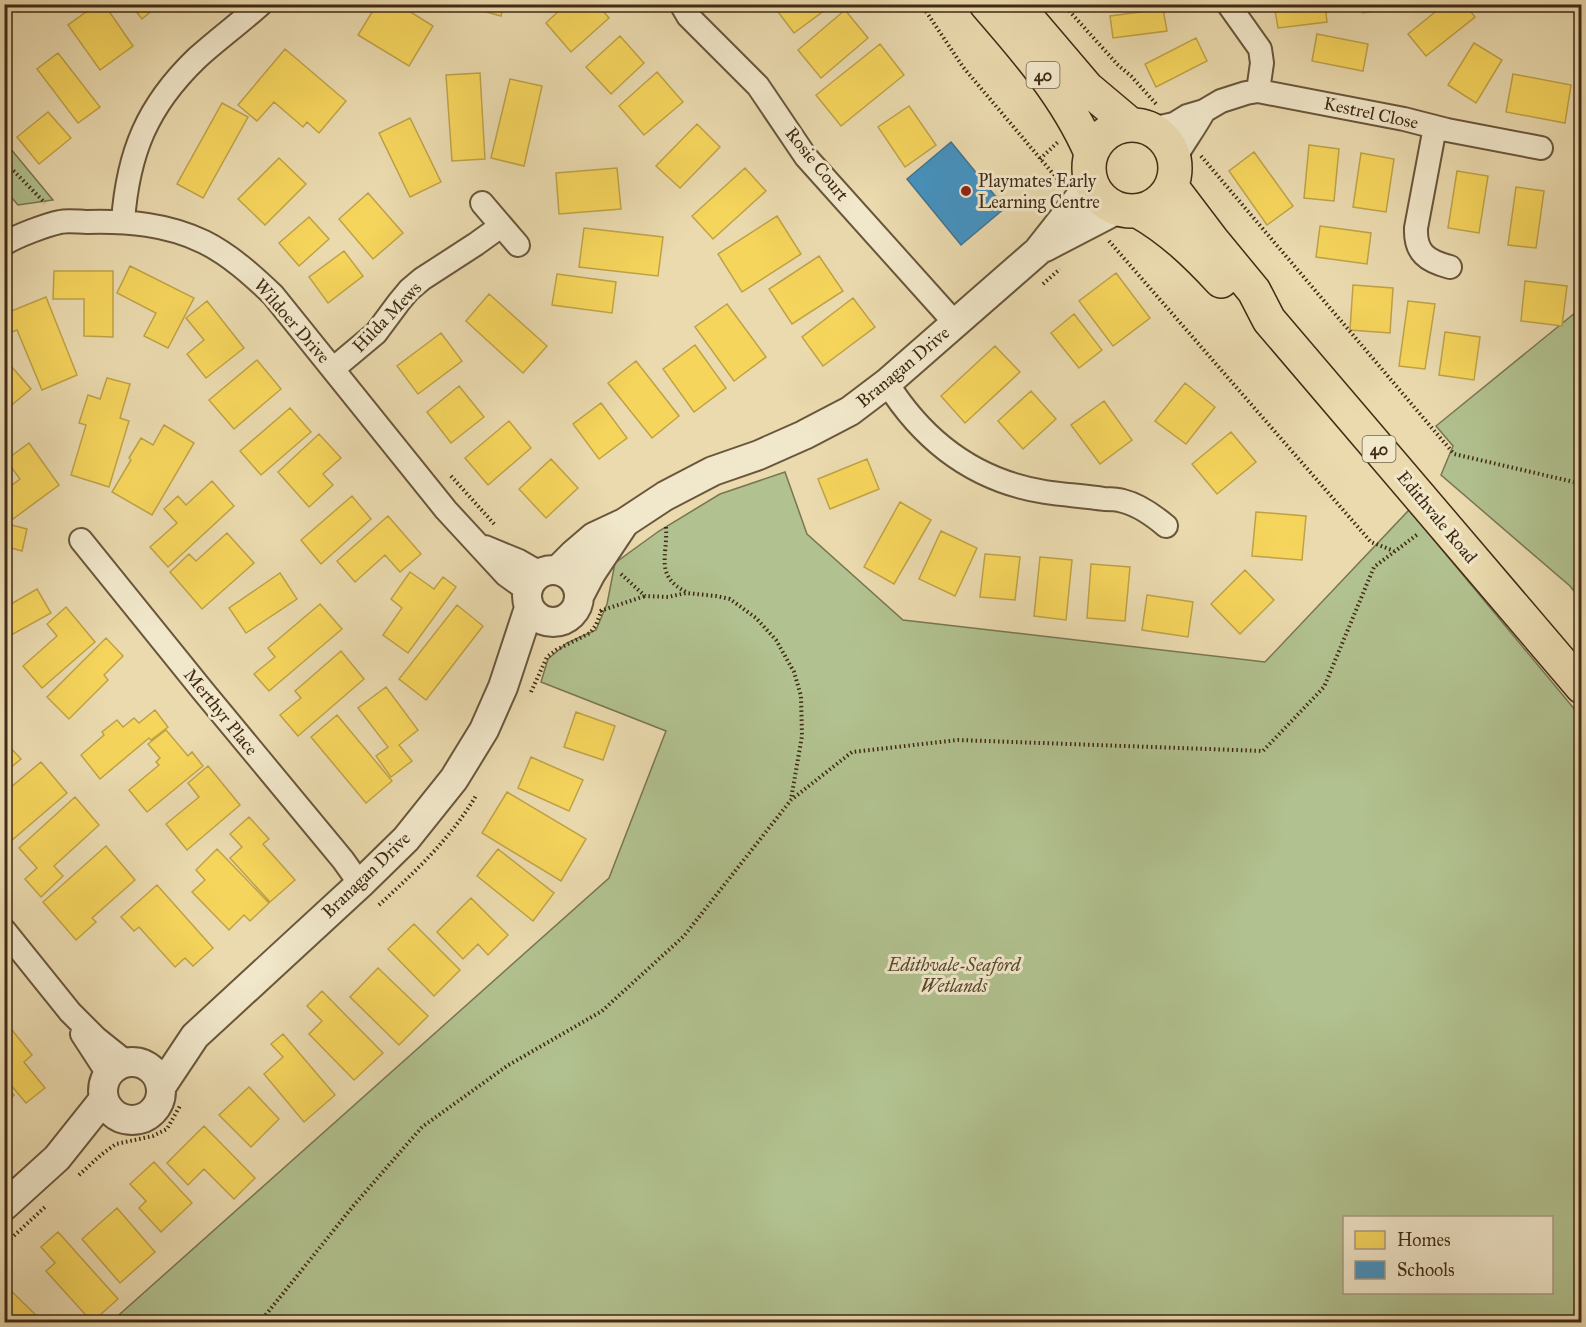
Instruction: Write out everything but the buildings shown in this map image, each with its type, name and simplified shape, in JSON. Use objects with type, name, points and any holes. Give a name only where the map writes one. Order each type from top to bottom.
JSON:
[{"type":"highway","name":"40","points":[[986,4],[1030,57],[1080,128],[1101,196]]},
{"type":"highway","name":"Edithvale Road","points":[[1016,4],[1087,88],[1165,144],[1212,240],[1254,291],[1269,320],[1581,687]]},
{"type":"highway","points":[[1118,127],[1165,144],[1166,195],[1158,203],[1148,208],[1101,196],[1097,141],[1106,132],[1118,127]]},
{"type":"highway","name":"Edithvale Road","points":[[1101,196],[1166,229],[1196,254],[1238,300],[1269,320]]},
{"type":"street","points":[[123,221],[128,176],[133,158],[144,129],[159,104],[192,64],[261,4]]},
{"type":"street","name":"Rosie Court","points":[[681,4],[688,16],[758,86],[806,157],[955,323]]},
{"type":"street","points":[[1228,4],[1260,50],[1262,63],[1258,91]]},
{"type":"street","name":"Kestrel Close","points":[[1165,144],[1194,129],[1204,111],[1221,101],[1258,91],[1541,148]]},
{"type":"street","points":[[1435,127],[1416,237],[1422,253],[1436,263],[1450,267]]},
{"type":"street","name":"Branagan Drive","points":[[4,1206],[57,1158],[120,1083],[195,1036],[406,839],[454,779],[484,730],[504,687],[540,592],[573,555],[594,537],[624,523],[665,496],[713,471],[759,455],[850,411],[887,383],[1101,196]]},
{"type":"street","points":[[482,203],[518,245]]},
{"type":"street","name":"Wildoer Drive","points":[[4,244],[61,222],[123,221],[183,233],[228,256],[273,295],[446,510],[506,575],[540,592]]},
{"type":"street","name":"Hilda Mews","points":[[333,369],[376,333],[415,285],[501,226]]},
{"type":"street","points":[[887,383],[900,405],[922,429],[965,463],[987,475],[1018,486],[1045,492],[1124,501],[1151,513],[1166,526]]},
{"type":"street","name":"Branagan Drive","points":[[579,600],[591,573],[624,523]]},
{"type":"street","name":"Merthyr Place","points":[[81,540],[343,860],[360,884]]},
{"type":"street","points":[[566,573],[578,587],[579,600],[574,612],[568,618],[553,623],[540,592],[566,573]]},
{"type":"street","points":[[4,930],[70,1012],[88,1045],[120,1083],[152,1069],[159,1077],[161,1087]]},
{"type":"street","name":"Branagan Drive","points":[[120,1083],[132,1120],[142,1119],[151,1114],[161,1097],[161,1087],[195,1036]]},
{"type":"path","points":[[260,1323],[354,1205],[422,1127],[507,1066],[602,1011],[684,936],[791,800],[852,752],[958,740],[1263,751],[1324,687],[1374,567],[1395,552],[1371,542],[1101,196],[963,67],[921,4]]},
{"type":"path","points":[[1063,4],[1118,65],[1131,76],[1165,144],[1211,169],[1454,454],[1574,482],[1581,492]]},
{"type":"path","points":[[4,160],[46,204]]},
{"type":"path","points":[[448,472],[503,533]]},
{"type":"path","points":[[666,527],[664,561],[666,575],[686,593]]},
{"type":"path","points":[[619,573],[645,596]]},
{"type":"path","points":[[579,600],[594,613],[645,596],[668,597],[686,593],[716,596],[730,599],[756,618],[776,640],[794,672],[801,696],[802,736],[791,800]]},
{"type":"green space","points":[[4,142],[53,200],[18,205],[5,190]]},
{"type":"green space","points":[[1581,308],[1581,600],[1570,586],[1441,475],[1453,446],[1436,426]]},
{"type":"green space","name":"Edithvale-Seaford Wetlands","points":[[785,472],[807,534],[903,620],[1265,662],[1409,510],[1581,717],[1581,1322],[111,1322],[609,878],[666,731],[541,682],[548,659],[567,643],[596,630],[607,604],[615,563],[659,531],[720,494]]},
{"type":"place","name":"Playmates Early Learning Centre","points":[[966,191]]}]
